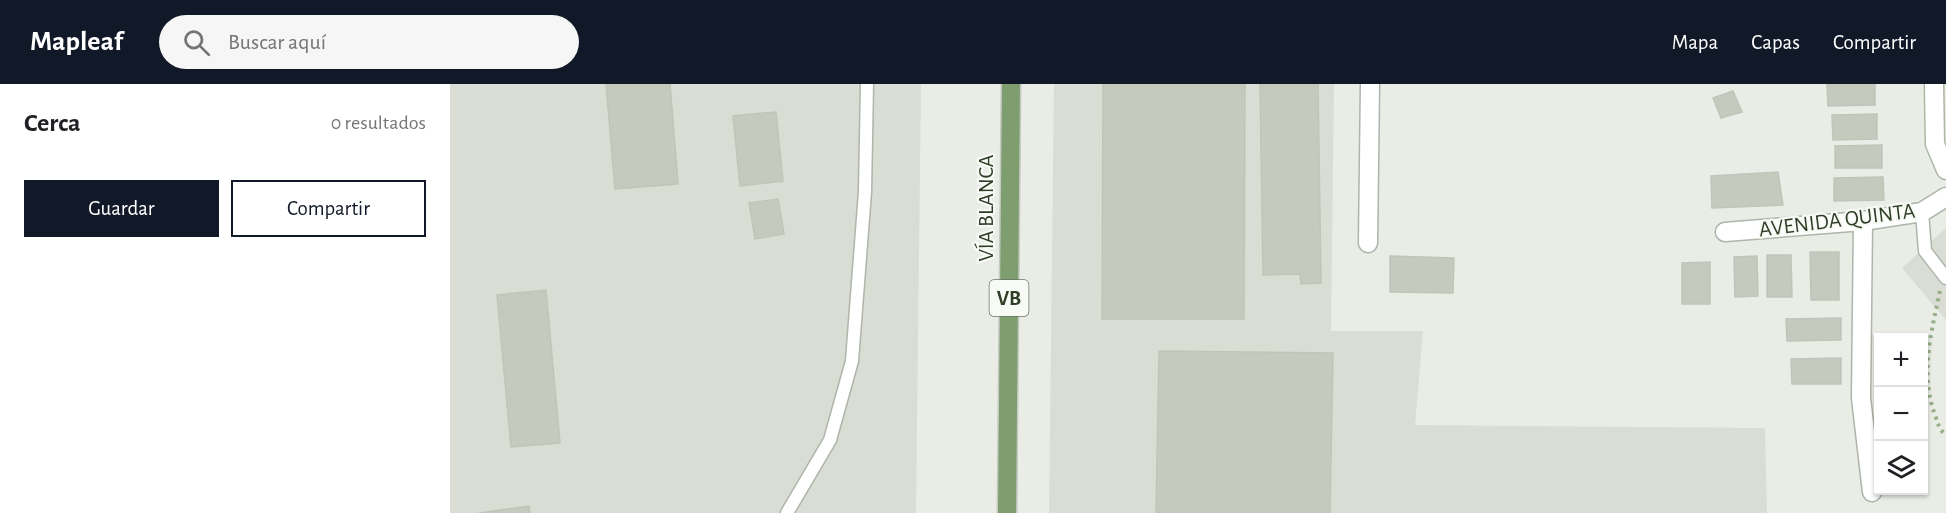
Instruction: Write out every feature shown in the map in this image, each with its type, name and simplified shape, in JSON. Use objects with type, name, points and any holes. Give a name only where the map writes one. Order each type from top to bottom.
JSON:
[{"type":"main road","name":"VÍA BLANCA","points":[[1007,513],[1011,84]]},
{"type":"street","points":[[1368,243],[1370,84]]},
{"type":"street","points":[[1934,84],[1935,144],[1946,170]]},
{"type":"street","name":"AVENIDA QUINTA","points":[[1725,232],[1863,221],[1922,212],[1946,197]]},
{"type":"street","points":[[1863,221],[1861,398],[1872,492]]},
{"type":"lane","points":[[787,513],[830,440],[852,361],[865,192],[867,84]]},
{"type":"lane","points":[[1922,212],[1925,251],[1945,277]]},
{"type":"path","points":[[1945,277],[1927,361],[1928,395],[1941,431],[1946,435]]},
{"type":"shaded area","points":[[450,84],[921,84],[916,513],[450,513]]},
{"type":"shaded area","points":[[1054,84],[1334,84],[1331,331],[1423,331],[1415,425],[1765,428],[1767,513],[1049,513]]},
{"type":"shaded area","points":[[1946,228],[1946,320],[1902,268]]},
{"type":"building","points":[[606,84],[670,84],[678,184],[615,189]]},
{"type":"building","points":[[1103,84],[1245,84],[1244,319],[1102,319]]},
{"type":"building","points":[[1260,84],[1318,84],[1321,283],[1301,284],[1300,274],[1263,275]]},
{"type":"building","points":[[1827,84],[1875,84],[1875,105],[1828,106]]},
{"type":"building","points":[[1733,91],[1742,112],[1721,118],[1713,98]]},
{"type":"building","points":[[776,112],[783,181],[740,186],[733,116]]},
{"type":"building","points":[[1877,114],[1877,139],[1833,140],[1832,115]]},
{"type":"building","points":[[1882,145],[1882,168],[1835,168],[1835,146]]},
{"type":"building","points":[[1778,172],[1783,205],[1712,208],[1711,176]]},
{"type":"building","points":[[1883,177],[1884,200],[1834,201],[1834,178]]},
{"type":"building","points":[[778,199],[784,234],[755,239],[749,203]]},
{"type":"building","points":[[1810,252],[1839,252],[1839,300],[1811,300]]},
{"type":"building","points":[[1767,255],[1791,255],[1792,297],[1767,297]]},
{"type":"building","points":[[1390,256],[1454,258],[1453,293],[1390,292]]},
{"type":"building","points":[[1757,256],[1758,296],[1735,297],[1734,257]]},
{"type":"building","points":[[1710,262],[1710,304],[1682,304],[1682,263]]},
{"type":"building","points":[[546,290],[560,443],[511,447],[497,295]]},
{"type":"building","points":[[1841,318],[1841,340],[1787,341],[1786,319]]},
{"type":"building","points":[[1159,351],[1333,353],[1330,513],[1156,513]]},
{"type":"building","points":[[1841,358],[1841,384],[1792,384],[1791,359]]},
{"type":"building","points":[[529,506],[530,513],[479,513]]}]
